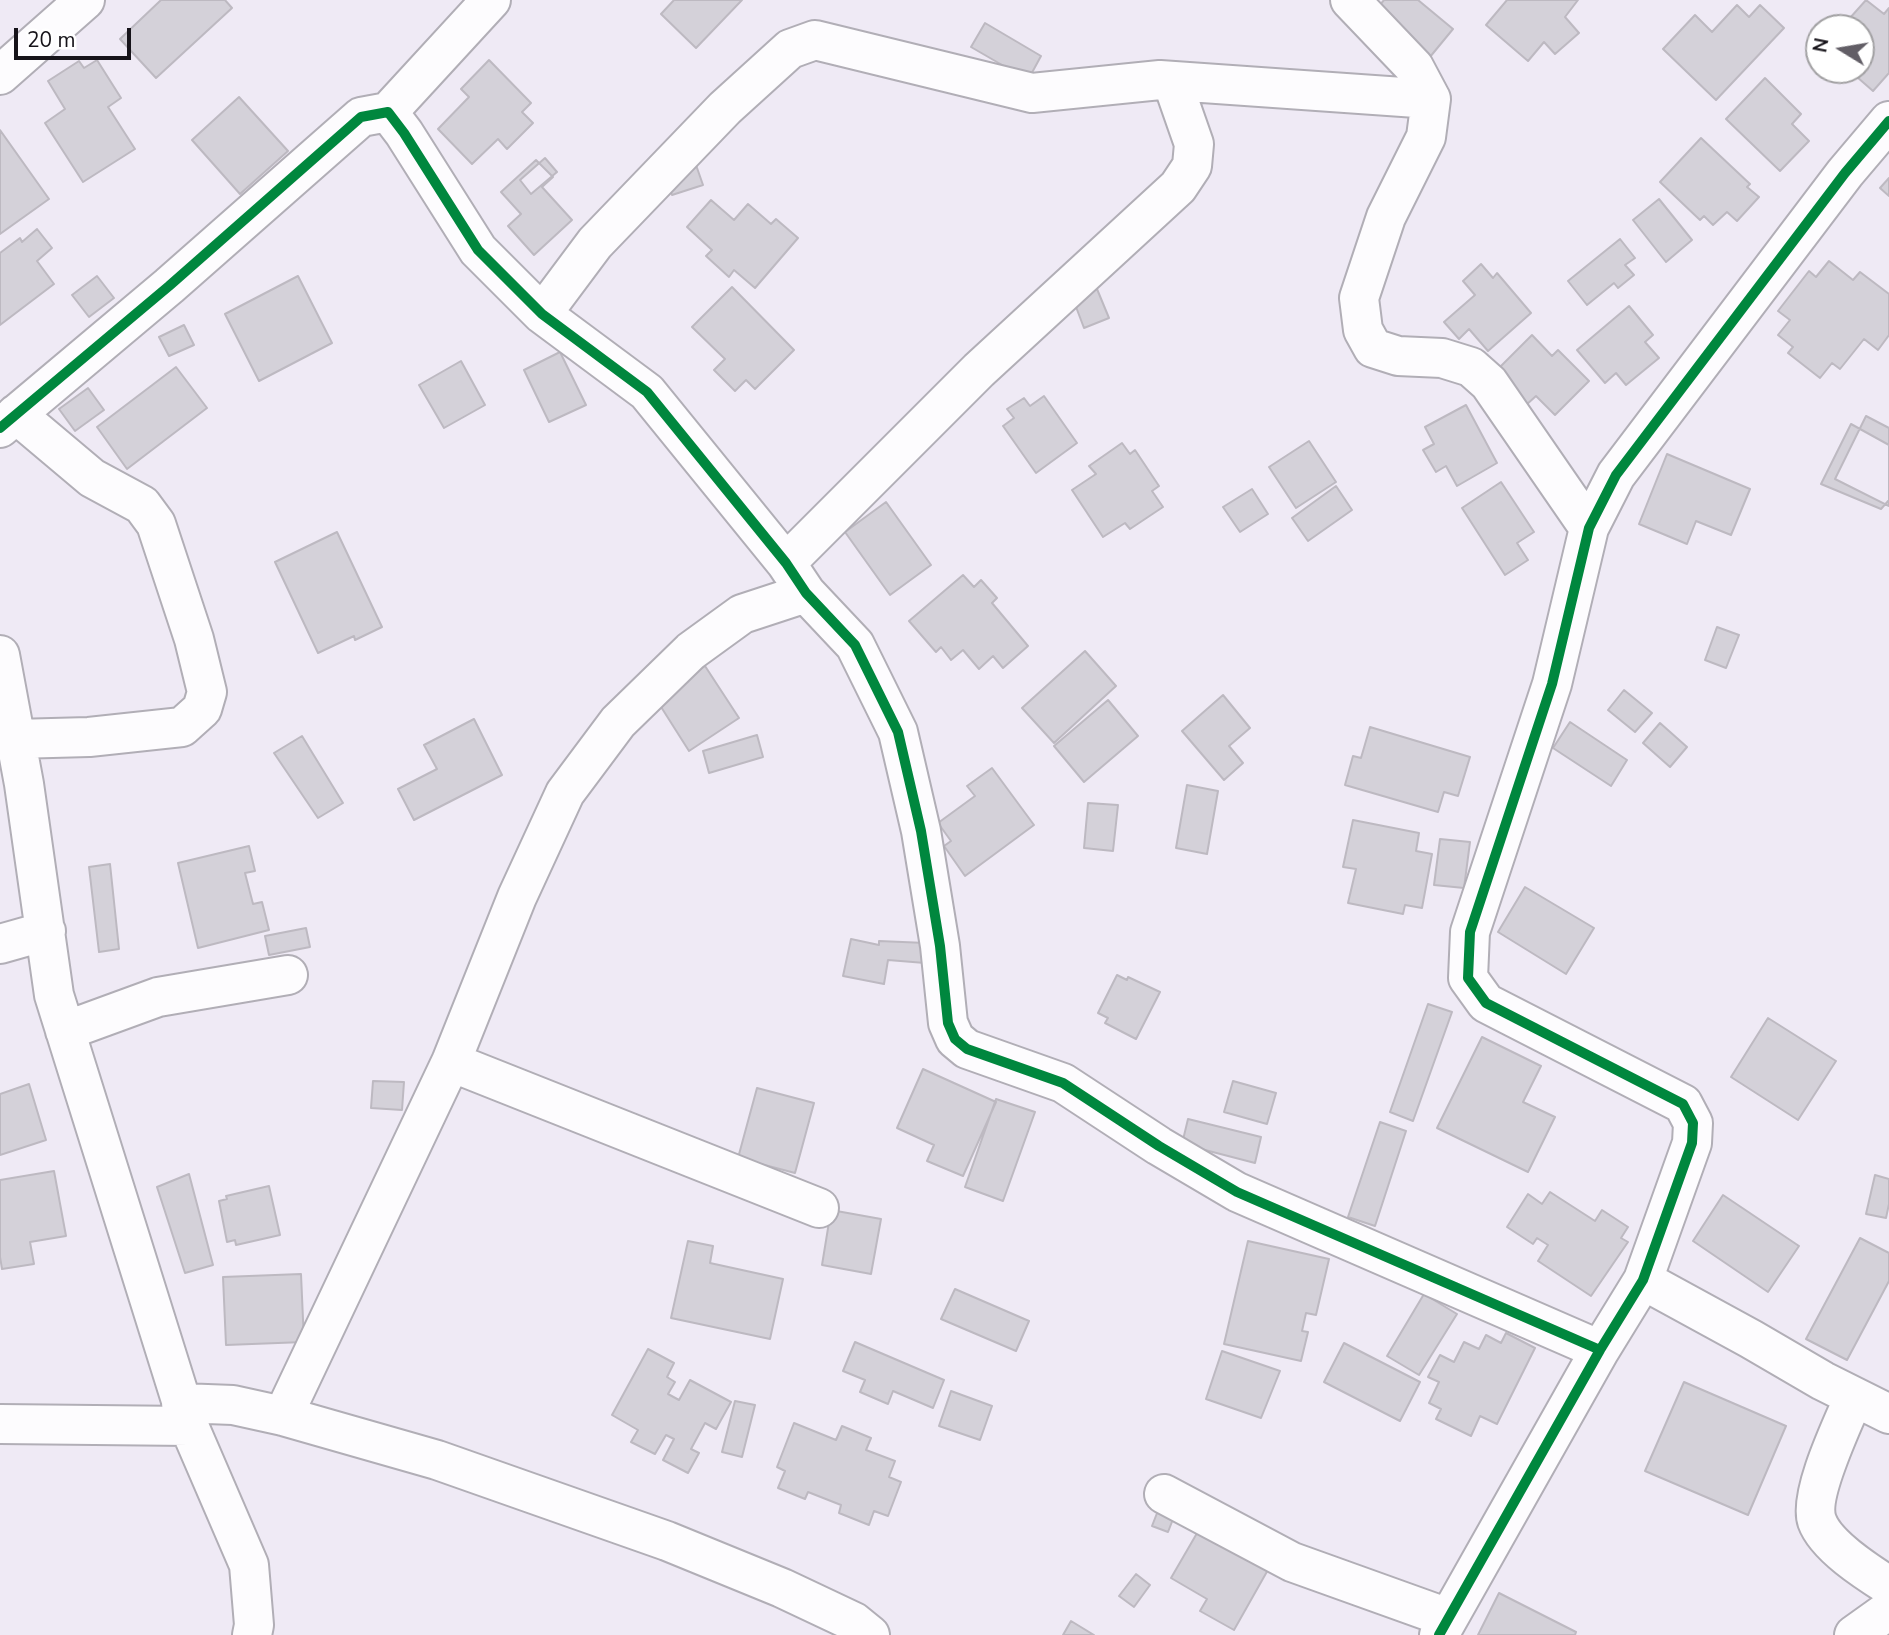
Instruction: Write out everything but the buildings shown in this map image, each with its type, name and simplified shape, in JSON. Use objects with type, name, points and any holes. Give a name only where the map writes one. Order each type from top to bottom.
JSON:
[{"type":"street","points":[[0,75],[85,0]]},
{"type":"street","points":[[15,739],[89,737],[182,727],[202,709],[207,692],[194,639],[156,524],[142,505],[92,478],[8,421],[169,286],[361,117],[388,112],[491,0]]},
{"type":"street","points":[[1350,0],[1414,67],[1431,99],[1426,137],[1386,217],[1359,298],[1363,330],[1373,348],[1398,356],[1442,358],[1471,367],[1489,383],[1589,528]]},
{"type":"street","points":[[542,314],[595,243],[725,108],[790,49],[815,40],[1032,93],[1160,80],[1431,99]]},
{"type":"street","points":[[283,1416],[451,1062],[517,897],[565,793],[611,732],[691,651],[796,578],[979,370],[1178,187],[1192,166],[1194,144],[1172,81]]},
{"type":"street","points":[[388,112],[478,250],[542,314],[648,392],[796,578],[855,645],[898,732],[921,831],[940,946],[948,1023],[955,1039],[967,1049],[1063,1083],[1159,1146],[1237,1192],[1600,1350]]},
{"type":"street","points":[[1164,1494],[1292,1562],[1444,1627],[1600,1350],[1643,1280],[1692,1143],[1693,1124],[1683,1104],[1486,1003],[1468,978],[1470,932],[1552,684],[1589,528],[1616,475],[1845,173],[1889,121]]},
{"type":"street","points":[[0,655],[46,931],[54,995],[185,1414],[249,1565],[254,1632]]},
{"type":"street","points":[[0,944],[46,931]]},
{"type":"street","points":[[65,1031],[158,997],[288,975]]},
{"type":"street","points":[[451,1062],[819,1208]]},
{"type":"street","points":[[1643,1280],[1889,1414]]},
{"type":"street","points":[[1854,1397],[1818,1492],[1817,1520],[1836,1548],[1889,1586]]},
{"type":"street","points":[[0,1424],[185,1414],[233,1405],[283,1416],[437,1460],[667,1541],[782,1588],[854,1622],[870,1635]]},
{"type":"street","points":[[1854,1635],[1889,1610]]},
{"type":"cycle path","points":[[0,428],[169,286],[361,117],[388,112],[478,250],[542,314],[647,392],[786,563],[806,593],[855,645],[898,732],[921,831],[940,946],[948,1023],[955,1039],[967,1049],[1063,1083],[1159,1146],[1237,1192],[1600,1350]]},
{"type":"cycle path","points":[[1439,1635],[1600,1350],[1643,1280],[1692,1143],[1693,1123],[1683,1104],[1486,1003],[1468,978],[1470,932],[1552,684],[1589,528],[1616,475],[1845,173],[1889,121]]}]
